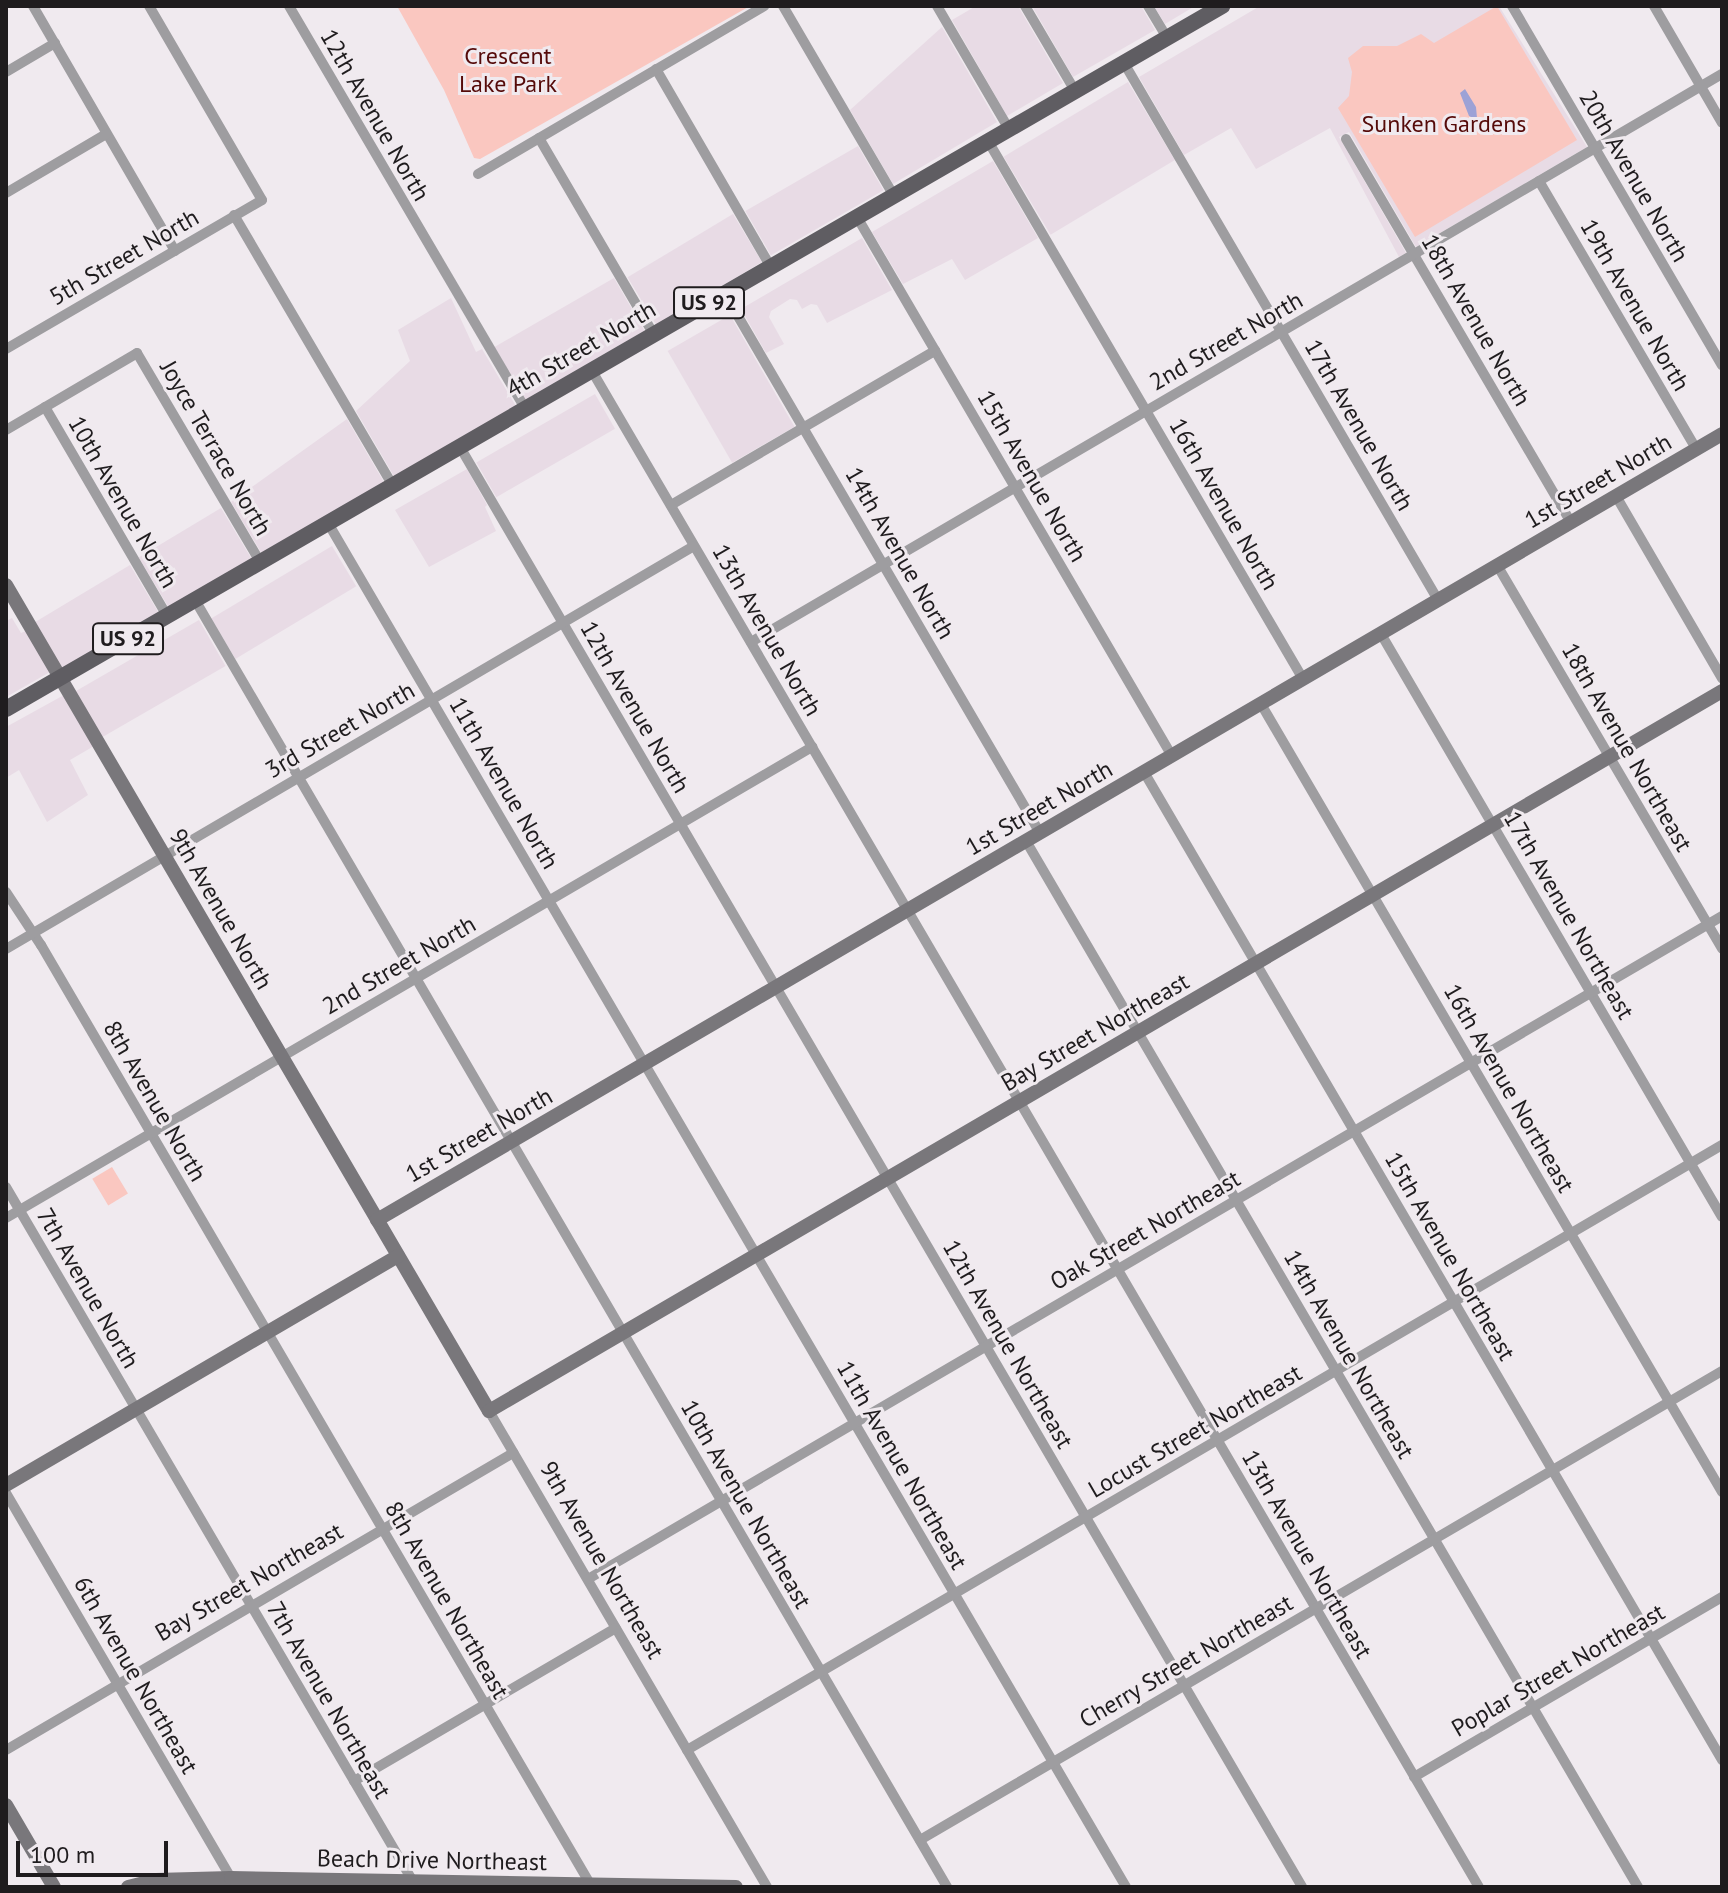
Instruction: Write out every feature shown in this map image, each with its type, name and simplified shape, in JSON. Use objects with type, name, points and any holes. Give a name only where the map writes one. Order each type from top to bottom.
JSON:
[{"type":"main road","name":"4th Street North","points":[[6,709],[1222,6]]},
{"type":"street","points":[[33,6],[175,251]]},
{"type":"street","name":"5th Street North","points":[[6,349],[262,200],[149,6]]},
{"type":"street","name":"12th Avenue North","points":[[289,6],[525,409]]},
{"type":"street","points":[[478,174],[764,6]]},
{"type":"street","points":[[783,6],[894,196]]},
{"type":"street","points":[[937,6],[1009,129]]},
{"type":"street","points":[[1025,6],[1075,91]]},
{"type":"street","points":[[1148,6],[1167,38]]},
{"type":"street","name":"20th Avenue North","points":[[1512,6],[1722,365]]},
{"type":"street","points":[[1654,6],[1722,123]]},
{"type":"street","points":[[6,72],[55,43]]},
{"type":"street","name":"17th Avenue North","points":[[1124,63],[1438,600]]},
{"type":"street","points":[[656,69],[771,267]]},
{"type":"street","name":"2nd Street North","points":[[751,642],[1722,74]]},
{"type":"street","points":[[6,193],[106,134]]},
{"type":"street","points":[[539,138],[654,335]]},
{"type":"street","name":"18th Avenue North","points":[[1346,139],[1571,522]]},
{"type":"street","name":"16th Avenue North","points":[[988,141],[1303,679]]},
{"type":"street","name":"19th Avenue North","points":[[1539,181],[1696,449]]},
{"type":"street","points":[[234,215],[393,486]]},
{"type":"street","name":"15th Avenue North","points":[[857,217],[1172,756]]},
{"type":"street","name":"14th Avenue North","points":[[725,294],[1040,833]]},
{"type":"street","points":[[671,505],[935,351]]},
{"type":"street","name":"Joyce Terrace North","points":[[45,407],[137,353],[260,562]]},
{"type":"street","name":"13th Avenue North","points":[[592,371],[908,910]]},
{"type":"street","points":[[6,430],[45,407]]},
{"type":"street","name":"10th Avenue North","points":[[45,407],[167,616]]},
{"type":"street","name":"1st Street North","points":[[377,1220],[1722,434]]},
{"type":"street","name":"12th Avenue North","points":[[460,447],[776,987]]},
{"type":"street","points":[[1616,496],[1722,678]]},
{"type":"street","name":"11th Avenue North","points":[[328,523],[644,1064]]},
{"type":"street","name":"3rd Street North","points":[[6,949],[694,546]]},
{"type":"street","name":"18th Avenue Northeast","points":[[1497,565],[1722,949]]},
{"type":"street","name":"9th Avenue North","points":[[6,585],[398,1256]]},
{"type":"street","name":"10th Avenue North","points":[[195,600],[511,1142]]},
{"type":"street","name":"17th Avenue Northeast","points":[[1381,634],[1722,1217]]},
{"type":"street","name":"Bay Street Northeast","points":[[489,1411],[1722,691]]},
{"type":"street","name":"16th Avenue Northeast","points":[[1261,704],[1722,1492]]},
{"type":"street","name":"2nd Street North","points":[[6,1218],[812,747]]},
{"type":"street","name":"15th Avenue Northeast","points":[[1144,772],[1722,1760]]},
{"type":"street","name":"14th Avenue Northeast","points":[[1026,841],[1638,1887]]},
{"type":"street","name":"8th Avenue North","points":[[6,892],[41,945],[268,1332]]},
{"type":"street","name":"13th Avenue Northeast","points":[[908,910],[1479,1887]]},
{"type":"street","name":"Oak Street Northeast","points":[[588,1579],[1722,916]]},
{"type":"street","name":"12th Avenue Northeast","points":[[776,987],[1302,1887]]},
{"type":"street","name":"11th Avenue Northeast","points":[[644,1064],[1126,1887]]},
{"type":"street","name":"10th Avenue Northeast","points":[[511,1142],[947,1887]]},
{"type":"street","name":"Locust Street Northeast","points":[[687,1750],[1722,1145]]},
{"type":"street","name":"7th Avenue North","points":[[6,1187],[136,1409]]},
{"type":"street","points":[[6,1485],[398,1256]]},
{"type":"street","name":"9th Avenue Northeast","points":[[398,1256],[767,1887]]},
{"type":"street","name":"8th Avenue Northeast","points":[[268,1332],[592,1886]]},
{"type":"street","name":"Cherry Street Northeast","points":[[920,1840],[1722,1371]]},
{"type":"street","name":"7th Avenue Northeast","points":[[136,1409],[414,1884]]},
{"type":"street","name":"Bay Street Northeast","points":[[6,1750],[513,1453]]},
{"type":"street","name":"6th Avenue Northeast","points":[[6,1493],[231,1878]]},
{"type":"street","name":"Poplar Street Northeast","points":[[1414,1777],[1722,1597]]},
{"type":"street","points":[[354,1781],[616,1628]]},
{"type":"street","points":[[6,1805],[54,1887]]},
{"type":"street","name":"Beach Drive Northeast","points":[[128,1887],[156,1880],[231,1878],[414,1884],[736,1887]]},
{"type":"shaded area","points":[[976,6],[1018,6],[1063,83],[1007,116],[952,20]]},
{"type":"shaded area","points":[[1032,6],[1141,6],[1155,30],[1073,77]]},
{"type":"shaded area","points":[[1154,6],[1195,6],[1165,24]]},
{"type":"shaded area","points":[[1260,6],[1499,6],[1587,147],[1416,247],[1349,132],[1339,137],[1406,253],[1399,257],[1330,128],[1256,169],[1231,128],[1184,155],[1139,77]]},
{"type":"shaded area","points":[[942,27],[997,122],[893,184],[850,110]]},
{"type":"shaded area","points":[[1128,82],[1175,160],[1051,235],[1004,157]]},
{"type":"shaded area","points":[[858,146],[884,190],[771,255],[745,211]]},
{"type":"shaded area","points":[[993,161],[1038,238],[965,280],[952,259],[903,284],[872,232]]},
{"type":"shaded area","points":[[733,214],[762,262],[656,325],[628,277]]},
{"type":"shaded area","points":[[862,238],[892,290],[827,323],[817,305],[811,304],[802,309],[797,300],[790,299],[771,311],[769,317],[784,344],[766,353],[741,309]]},
{"type":"shaded area","points":[[614,278],[644,331],[525,400],[494,347]]},
{"type":"shaded area","points":[[451,298],[476,352],[482,349],[517,408],[395,478],[356,411],[410,361],[398,330]]},
{"type":"shaded area","points":[[730,315],[794,427],[732,463],[668,351]]},
{"type":"shaded area","points":[[595,394],[615,429],[496,497],[476,462]]},
{"type":"shaded area","points":[[347,419],[385,484],[262,554],[231,502]]},
{"type":"shaded area","points":[[467,469],[487,505],[485,507],[496,531],[429,567],[395,510]]},
{"type":"shaded area","points":[[221,508],[252,560],[170,610],[139,557]]},
{"type":"shaded area","points":[[332,546],[356,586],[235,659],[211,619]]},
{"type":"shaded area","points":[[130,565],[158,612],[62,670],[34,623]]},
{"type":"shaded area","points":[[12,618],[21,633],[26,631],[50,672],[6,697],[6,621]]},
{"type":"shaded area","points":[[199,620],[226,666],[102,737],[75,692]]},
{"type":"shaded area","points":[[64,695],[94,746],[70,760],[88,795],[47,822],[19,770],[6,778],[6,727]]},
{"type":"green space","name":"Crescent Lake Park","points":[[397,6],[750,6],[480,159],[474,158],[444,90]]},
{"type":"green space","name":"Sunken Gardens","points":[[1497,6],[1577,140],[1415,237],[1338,108],[1349,96],[1352,72],[1348,58],[1363,46],[1397,46],[1421,34],[1434,43]]},
{"type":"green space","points":[[112,1167],[128,1194],[108,1205],[92,1179]]},
{"type":"water","points":[[1465,89],[1476,107],[1477,118],[1482,118],[1479,121],[1469,116],[1460,93]]}]
